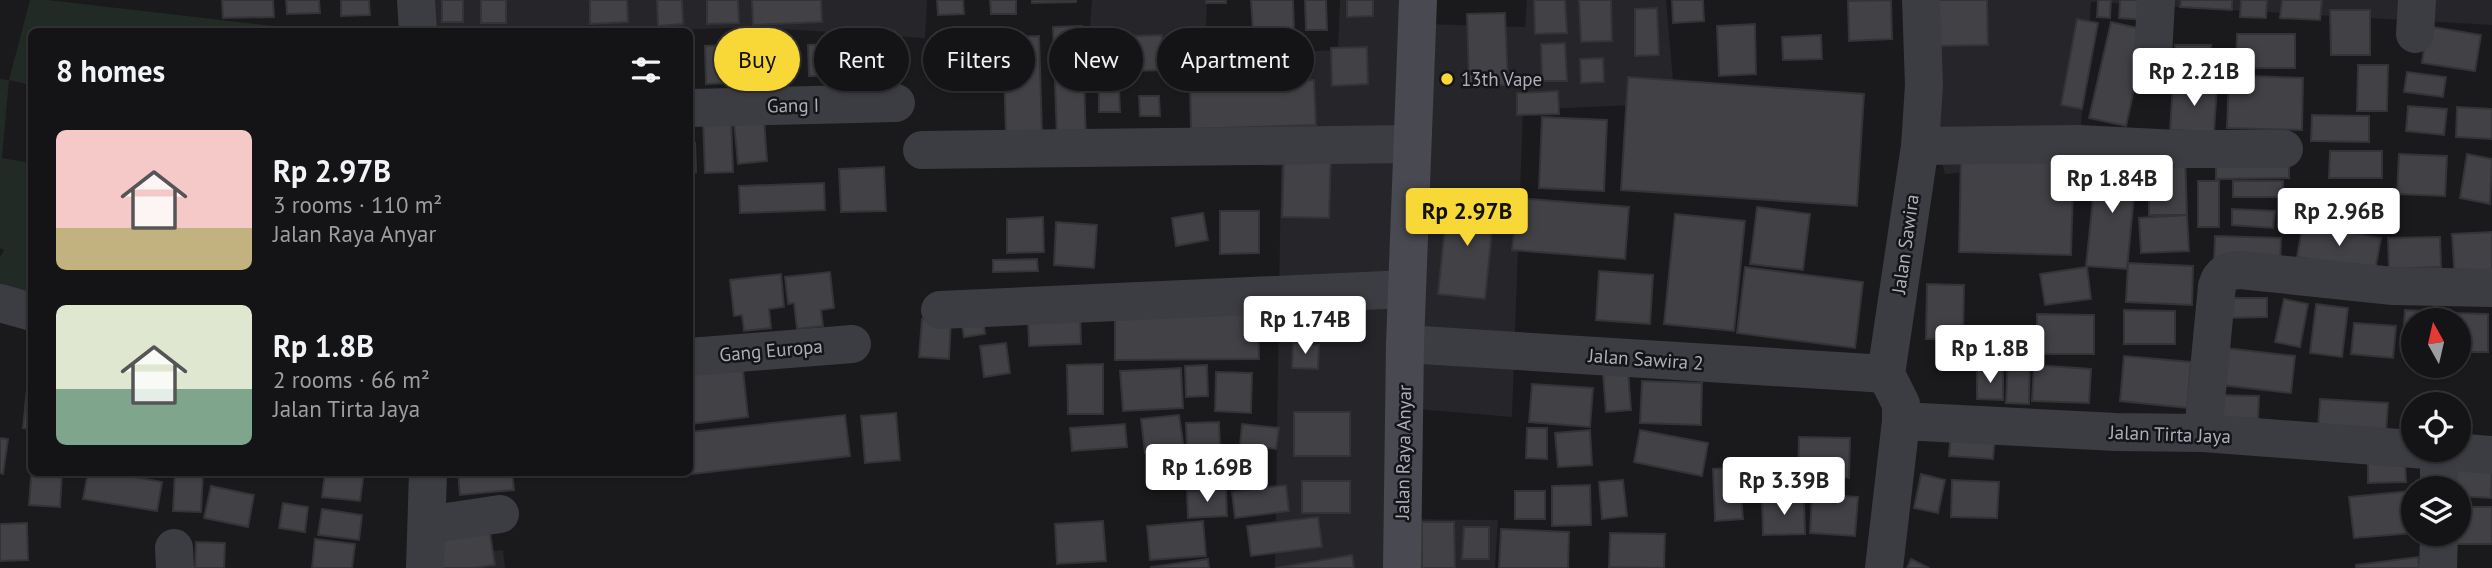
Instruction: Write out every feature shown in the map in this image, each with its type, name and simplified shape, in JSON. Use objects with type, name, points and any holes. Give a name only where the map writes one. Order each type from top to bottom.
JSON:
[{"type":"street","points":[[416,0],[418,28]]},
{"type":"street","name":"Jalan Raya Anyar","points":[[1402,568],[1405,344],[1418,0]]},
{"type":"street","name":"Jalan Sawira","points":[[1886,374],[1920,146],[1924,85],[1921,0]]},
{"type":"street","points":[[2154,57],[2156,0]]},
{"type":"street","name":"Gang I","points":[[693,108],[896,103]]},
{"type":"street","points":[[922,150],[1411,144]]},
{"type":"street","points":[[1920,146],[2079,144],[2178,149],[2284,149]]},
{"type":"street","points":[[2203,433],[2217,286],[2220,277],[2227,271],[2240,270],[2393,286],[2492,288]]},
{"type":"street","points":[[940,310],[1407,289]]},
{"type":"street","points":[[0,303],[28,311]]},
{"type":"street","name":"Gang Europa","points":[[693,357],[852,344]]},
{"type":"street","name":"Jalan Sawira 2","points":[[1405,344],[1886,374]]},
{"type":"street","points":[[1884,568],[1901,421],[1901,404],[1886,374]]},
{"type":"street","name":"Jalan Tirta Jaya","points":[[1901,421],[2116,432],[2203,433],[2439,470],[2492,454]]},
{"type":"street","points":[[425,568],[428,476]]},
{"type":"street","points":[[427,525],[500,514]]},
{"type":"street","points":[[2438,568],[2439,546]]},
{"type":"shaded area","points":[[30,0],[292,28],[28,28],[28,84],[9,80]]},
{"type":"shaded area","points":[[417,0],[927,0],[923,38],[909,37],[909,28],[814,28],[814,31],[800,30],[800,28],[418,28]]},
{"type":"shaded area","points":[[1092,0],[1207,0],[1206,28],[1157,28],[1157,54],[1143,53],[1143,28],[1090,28]]},
{"type":"shaded area","points":[[1340,0],[1424,0],[1424,24],[1525,27],[1527,0],[1666,0],[1675,103],[1523,110],[1512,417],[1405,408],[1400,519],[1498,520],[1495,568],[1275,568],[1281,166],[1193,163],[1200,91],[1314,91],[1314,51],[1338,50]]},
{"type":"shaded area","points":[[1920,0],[2492,0],[2492,25],[2091,2],[2078,163],[1945,174],[1923,97]]},
{"type":"shaded area","points":[[0,79],[9,80],[2,158],[28,162],[28,314],[0,307],[0,257],[4,250],[0,248]]},
{"type":"shaded area","points":[[503,550],[505,568],[447,568],[447,557]]},
{"type":"building","points":[[222,0],[273,0],[274,17],[223,18]]},
{"type":"building","points":[[286,0],[319,0],[320,13],[287,14]]},
{"type":"building","points":[[341,0],[369,0],[370,15],[341,16]]},
{"type":"building","points":[[442,0],[463,0],[463,22],[442,22]]},
{"type":"building","points":[[481,0],[506,0],[506,23],[481,23]]},
{"type":"building","points":[[590,0],[627,0],[628,22],[590,24]]},
{"type":"building","points":[[657,0],[682,0],[683,24],[658,26]]},
{"type":"building","points":[[707,0],[738,0],[739,23],[707,24]]},
{"type":"building","points":[[752,0],[821,0],[822,22],[753,25]]},
{"type":"building","points":[[937,0],[963,0],[964,14],[938,15]]},
{"type":"building","points":[[990,0],[1016,0],[1016,14],[991,14]]},
{"type":"building","points":[[1032,0],[1076,0],[1076,2],[1032,3]]},
{"type":"building","points":[[1206,0],[1226,0],[1226,3],[1206,3]]},
{"type":"building","points":[[1251,0],[1293,0],[1294,28],[1253,28]]},
{"type":"building","points":[[1305,0],[1326,0],[1327,30],[1306,28]]},
{"type":"building","points":[[1347,0],[1373,0],[1373,16],[1347,17]]},
{"type":"building","points":[[1534,0],[1565,0],[1567,33],[1535,34]]},
{"type":"building","points":[[1579,0],[1611,0],[1612,41],[1581,42]]},
{"type":"building","points":[[1672,0],[1703,0],[1704,21],[1673,23]]},
{"type":"building","points":[[1891,0],[1892,39],[1849,41],[1848,1]]},
{"type":"building","points":[[1937,0],[1987,0],[1988,45],[1939,46]]},
{"type":"building","points":[[2098,0],[2111,0],[2110,18],[2097,17]]},
{"type":"building","points":[[2120,0],[2147,0],[2146,20],[2119,18]]},
{"type":"building","points":[[2181,0],[2232,0],[2232,10],[2180,7]]},
{"type":"building","points":[[2241,0],[2267,0],[2266,18],[2240,17]]},
{"type":"building","points":[[2282,0],[2322,0],[2320,20],[2280,18]]},
{"type":"building","points":[[1657,8],[1659,55],[1635,56],[1635,9]]},
{"type":"building","points":[[2330,10],[2370,10],[2370,55],[2331,55]]},
{"type":"building","points":[[1505,13],[1508,85],[1469,86],[1467,14]]},
{"type":"building","points":[[2077,19],[2098,23],[2082,109],[2061,105]]},
{"type":"building","points":[[2111,22],[2147,30],[2126,126],[2089,118]]},
{"type":"building","points":[[1755,24],[1756,74],[1719,76],[1717,26]]},
{"type":"building","points":[[1082,26],[1082,28],[1053,28]]},
{"type":"building","points":[[2427,26],[2481,35],[2475,71],[2422,63]]},
{"type":"building","points":[[2237,34],[2295,34],[2295,68],[2236,68]]},
{"type":"building","points":[[1157,35],[1157,70],[1143,71],[1143,36]]},
{"type":"building","points":[[1821,35],[1822,59],[1783,60],[1782,37]]},
{"type":"building","points":[[1035,36],[1039,36],[1042,134],[1006,135],[1005,91],[1035,91]]},
{"type":"building","points":[[1565,43],[1567,81],[1542,81],[1541,44]]},
{"type":"building","points":[[808,45],[814,45],[814,76],[809,76]]},
{"type":"building","points":[[2175,45],[2211,45],[2211,78],[2175,77]]},
{"type":"building","points":[[705,46],[714,46],[714,84],[706,84]]},
{"type":"building","points":[[1367,47],[1368,84],[1332,86],[1331,48]]},
{"type":"building","points":[[1603,58],[1604,82],[1581,83],[1580,59]]},
{"type":"building","points":[[2358,65],[2388,65],[2387,111],[2357,111]]},
{"type":"building","points":[[2407,72],[2446,77],[2443,97],[2404,92]]},
{"type":"building","points":[[2229,75],[2303,78],[2302,130],[2227,128]]},
{"type":"building","points":[[1628,77],[1864,94],[1857,206],[1621,190]]},
{"type":"building","points":[[1314,80],[1316,125],[1191,129],[1190,91],[1314,91]]},
{"type":"building","points":[[2173,84],[2217,86],[2214,132],[2170,130]]},
{"type":"building","points":[[1055,91],[1084,91],[1086,139],[1057,139]]},
{"type":"building","points":[[1099,91],[1119,91],[1120,112],[1099,112]]},
{"type":"building","points":[[1558,91],[1559,114],[1517,115],[1517,93]]},
{"type":"building","points":[[1139,96],[1159,96],[1160,116],[1140,116]]},
{"type":"building","points":[[2408,106],[2447,109],[2444,135],[2406,131]]},
{"type":"building","points":[[2457,107],[2492,109],[2492,139],[2456,137]]},
{"type":"building","points":[[2312,115],[2369,116],[2369,142],[2311,141]]},
{"type":"building","points":[[731,117],[733,172],[705,173],[703,118]]},
{"type":"building","points":[[1542,117],[1607,120],[1604,191],[1539,188]]},
{"type":"building","points":[[764,120],[767,161],[738,164],[734,123]]},
{"type":"building","points":[[693,143],[695,143],[696,172],[693,172]]},
{"type":"building","points":[[1284,149],[1331,150],[1329,218],[1282,217]]},
{"type":"building","points":[[1961,151],[2074,154],[2071,255],[1959,252]]},
{"type":"building","points":[[2330,151],[2382,151],[2382,178],[2329,178]]},
{"type":"building","points":[[2289,153],[2289,178],[2216,179],[2216,154]]},
{"type":"building","points":[[2399,154],[2447,156],[2445,196],[2397,194]]},
{"type":"building","points":[[2467,154],[2492,159],[2490,204],[2460,198]]},
{"type":"building","points":[[2149,155],[2185,155],[2187,215],[2149,215]]},
{"type":"building","points":[[2097,160],[2137,164],[2127,269],[2086,266]]},
{"type":"building","points":[[884,167],[886,211],[841,212],[839,169]]},
{"type":"building","points":[[2198,181],[2219,181],[2219,227],[2198,227]]},
{"type":"building","points":[[2233,181],[2283,181],[2283,197],[2233,197]]},
{"type":"building","points":[[824,183],[825,210],[740,213],[739,186]]},
{"type":"building","points":[[1448,197],[1495,202],[1485,299],[1438,294]]},
{"type":"building","points":[[1517,198],[1629,207],[1625,259],[1512,250]]},
{"type":"building","points":[[1757,207],[1810,214],[1803,270],[1750,264]]},
{"type":"building","points":[[2232,209],[2275,211],[2273,228],[2232,225]]},
{"type":"building","points":[[1220,211],[1259,211],[1259,253],[1220,254]]},
{"type":"building","points":[[1203,213],[1208,240],[1176,246],[1172,218]]},
{"type":"building","points":[[1675,214],[1745,221],[1734,331],[1664,324]]},
{"type":"building","points":[[2187,215],[2189,251],[2141,253],[2139,218]]},
{"type":"building","points":[[1043,217],[1044,252],[1007,253],[1007,219]]},
{"type":"building","points":[[1056,222],[1097,225],[1094,268],[1054,265]]},
{"type":"building","points":[[2303,224],[2381,238],[2375,271],[2297,257]]},
{"type":"building","points":[[2492,232],[2492,280],[2455,282],[2452,234]]},
{"type":"building","points":[[2215,236],[2281,238],[2280,264],[2214,262]]},
{"type":"building","points":[[2440,237],[2441,267],[2389,269],[2388,238]]},
{"type":"building","points":[[1037,259],[1038,271],[993,272],[993,260]]},
{"type":"building","points":[[2128,263],[2193,266],[2192,305],[2126,302]]},
{"type":"building","points":[[1745,267],[1863,282],[1855,348],[1737,333]]},
{"type":"building","points":[[2087,267],[2091,299],[2045,305],[2040,274]]},
{"type":"building","points":[[1599,271],[1653,275],[1650,324],[1596,320]]},
{"type":"building","points":[[830,272],[834,308],[821,310],[823,326],[797,329],[794,303],[788,304],[785,277]]},
{"type":"building","points":[[781,274],[784,307],[769,309],[771,328],[744,331],[742,315],[734,316],[730,280]]},
{"type":"building","points":[[1927,284],[1964,285],[1963,339],[1926,339]]},
{"type":"building","points":[[2230,298],[2267,298],[2267,317],[2230,318]]},
{"type":"building","points":[[2284,299],[2308,304],[2300,347],[2275,342]]},
{"type":"building","points":[[2316,304],[2348,308],[2342,357],[2310,353]]},
{"type":"building","points":[[2124,310],[2175,311],[2175,344],[2124,344]]},
{"type":"building","points":[[1293,311],[1320,312],[1319,336],[1292,335]]},
{"type":"building","points":[[1258,312],[1259,359],[1115,360],[1115,313]]},
{"type":"building","points":[[1080,313],[1081,344],[1029,346],[1028,315]]},
{"type":"building","points":[[2037,314],[2094,315],[2094,354],[2037,354]]},
{"type":"building","points":[[2471,314],[2488,314],[2488,352],[2471,352]]},
{"type":"building","points":[[983,316],[985,334],[964,337],[961,319]]},
{"type":"building","points":[[922,319],[951,320],[949,359],[919,357]]},
{"type":"building","points":[[2354,323],[2396,326],[2393,358],[2351,354]]},
{"type":"building","points":[[1006,343],[1010,373],[984,377],[980,346]]},
{"type":"building","points":[[1293,343],[1319,345],[1318,369],[1292,368]]},
{"type":"building","points":[[2225,348],[2295,356],[2291,393],[2221,385]]},
{"type":"building","points":[[2008,356],[2030,357],[2029,404],[2006,403]]},
{"type":"building","points":[[2124,356],[2191,362],[2187,408],[2120,401]]},
{"type":"building","points":[[742,361],[748,417],[693,424],[693,367]]},
{"type":"building","points":[[1103,364],[1103,414],[1068,414],[1067,365]]},
{"type":"building","points":[[1207,365],[1208,396],[1186,397],[1185,366]]},
{"type":"building","points":[[2034,365],[2091,369],[2089,403],[2032,401]]},
{"type":"building","points":[[1181,368],[1183,408],[1123,411],[1120,371]]},
{"type":"building","points":[[1977,369],[2003,370],[2003,400],[1977,399]]},
{"type":"building","points":[[1628,371],[1631,410],[1606,412],[1603,373]]},
{"type":"building","points":[[1216,372],[1252,373],[1251,413],[1215,411]]},
{"type":"building","points":[[28,379],[28,429],[23,428]]},
{"type":"building","points":[[1642,381],[1702,383],[1701,425],[1640,423]]},
{"type":"building","points":[[1532,384],[1593,388],[1590,427],[1529,422]]},
{"type":"building","points":[[2218,395],[2259,396],[2258,419],[2218,417]]},
{"type":"building","points":[[2320,399],[2388,403],[2386,432],[2318,428]]},
{"type":"building","points":[[1294,412],[1350,412],[1350,456],[1294,456]]},
{"type":"building","points":[[896,413],[900,460],[865,463],[861,416]]},
{"type":"building","points":[[845,415],[850,456],[693,474],[693,432]]},
{"type":"building","points":[[1179,415],[1184,449],[1145,453],[1141,419]]},
{"type":"building","points":[[1219,422],[1220,447],[1187,447],[1186,423]]},
{"type":"building","points":[[1125,424],[1127,447],[1072,451],[1070,428]]},
{"type":"building","points":[[1242,424],[1279,428],[1276,449],[1240,445]]},
{"type":"building","points":[[1527,428],[1547,428],[1547,459],[1526,458]]},
{"type":"building","points":[[1590,430],[1592,465],[1558,467],[1555,433]]},
{"type":"building","points":[[1640,430],[1708,443],[1702,476],[1634,462]]},
{"type":"building","points":[[1951,432],[1995,435],[1993,459],[1949,456]]},
{"type":"building","points":[[1799,437],[1850,438],[1849,478],[1798,476]]},
{"type":"building","points":[[0,438],[8,439],[3,474],[0,473]]},
{"type":"building","points":[[1219,451],[1254,451],[1253,483],[1219,482]]},
{"type":"building","points":[[2368,458],[2401,458],[2401,462],[2405,462],[2406,476],[2401,476],[2401,482],[2368,483]]},
{"type":"building","points":[[2450,463],[2492,465],[2491,498],[2471,497],[2471,476],[2449,476]]},
{"type":"building","points":[[1739,467],[1743,519],[1715,521],[1713,469]]},
{"type":"building","points":[[1921,474],[1945,480],[1938,513],[1914,508]]},
{"type":"building","points":[[31,476],[62,476],[60,507],[29,505]]},
{"type":"building","points":[[87,476],[130,476],[162,482],[157,511],[83,499]]},
{"type":"building","points":[[175,476],[203,476],[201,512],[173,511]]},
{"type":"building","points":[[325,476],[363,476],[360,501],[322,497]]},
{"type":"building","points":[[458,476],[512,476],[514,490],[460,495]]},
{"type":"building","points":[[1623,480],[1627,516],[1602,519],[1599,482]]},
{"type":"building","points":[[1952,480],[1999,482],[1997,518],[1951,517]]},
{"type":"building","points":[[1302,481],[1350,481],[1350,513],[1302,513]]},
{"type":"building","points":[[1286,485],[1289,511],[1235,518],[1232,492]]},
{"type":"building","points":[[1590,485],[1591,525],[1552,526],[1552,486]]},
{"type":"building","points":[[211,486],[254,495],[248,527],[204,518]]},
{"type":"building","points":[[1226,490],[1227,516],[1188,518],[1187,491]]},
{"type":"building","points":[[1515,491],[1545,491],[1545,519],[1515,519]]},
{"type":"building","points":[[2401,492],[2401,534],[2354,538],[2349,497]]},
{"type":"building","points":[[1812,494],[1858,497],[1855,536],[1810,533]]},
{"type":"building","points":[[1804,499],[1805,534],[1763,535],[1762,501]]},
{"type":"building","points":[[283,503],[308,507],[305,532],[279,528]]},
{"type":"building","points":[[2471,507],[2492,507],[2492,544],[2471,544]]},
{"type":"building","points":[[322,509],[362,515],[359,540],[318,535]]},
{"type":"building","points":[[1318,517],[1322,547],[1251,556],[1247,526]]},
{"type":"building","points":[[1103,521],[1106,561],[1057,564],[1055,524]]},
{"type":"building","points":[[1203,521],[1206,556],[1150,560],[1147,526]]},
{"type":"building","points":[[1422,522],[1454,522],[1455,568],[1422,568]]},
{"type":"building","points":[[27,523],[28,560],[0,561],[0,524]]},
{"type":"building","points":[[489,527],[495,565],[439,568],[434,536]]},
{"type":"building","points":[[1464,527],[1489,527],[1489,559],[1462,559]]},
{"type":"building","points":[[1501,529],[1569,532],[1568,568],[1499,568]]},
{"type":"building","points":[[1610,533],[1665,534],[1664,568],[1609,567]]},
{"type":"building","points":[[315,539],[355,544],[352,568],[312,568]]},
{"type":"building","points":[[196,542],[225,543],[224,568],[195,568]]},
{"type":"building","points":[[1352,555],[1354,568],[1275,568]]},
{"type":"building","points":[[2418,557],[2419,568],[2356,568],[2356,565]]},
{"type":"building","points":[[1208,559],[1209,568],[1151,568],[1151,567]]},
{"type":"building","points":[[1911,559],[1929,568],[1907,568]]},
{"type":"place","name":"13th Vape","points":[[1447,79]]}]
